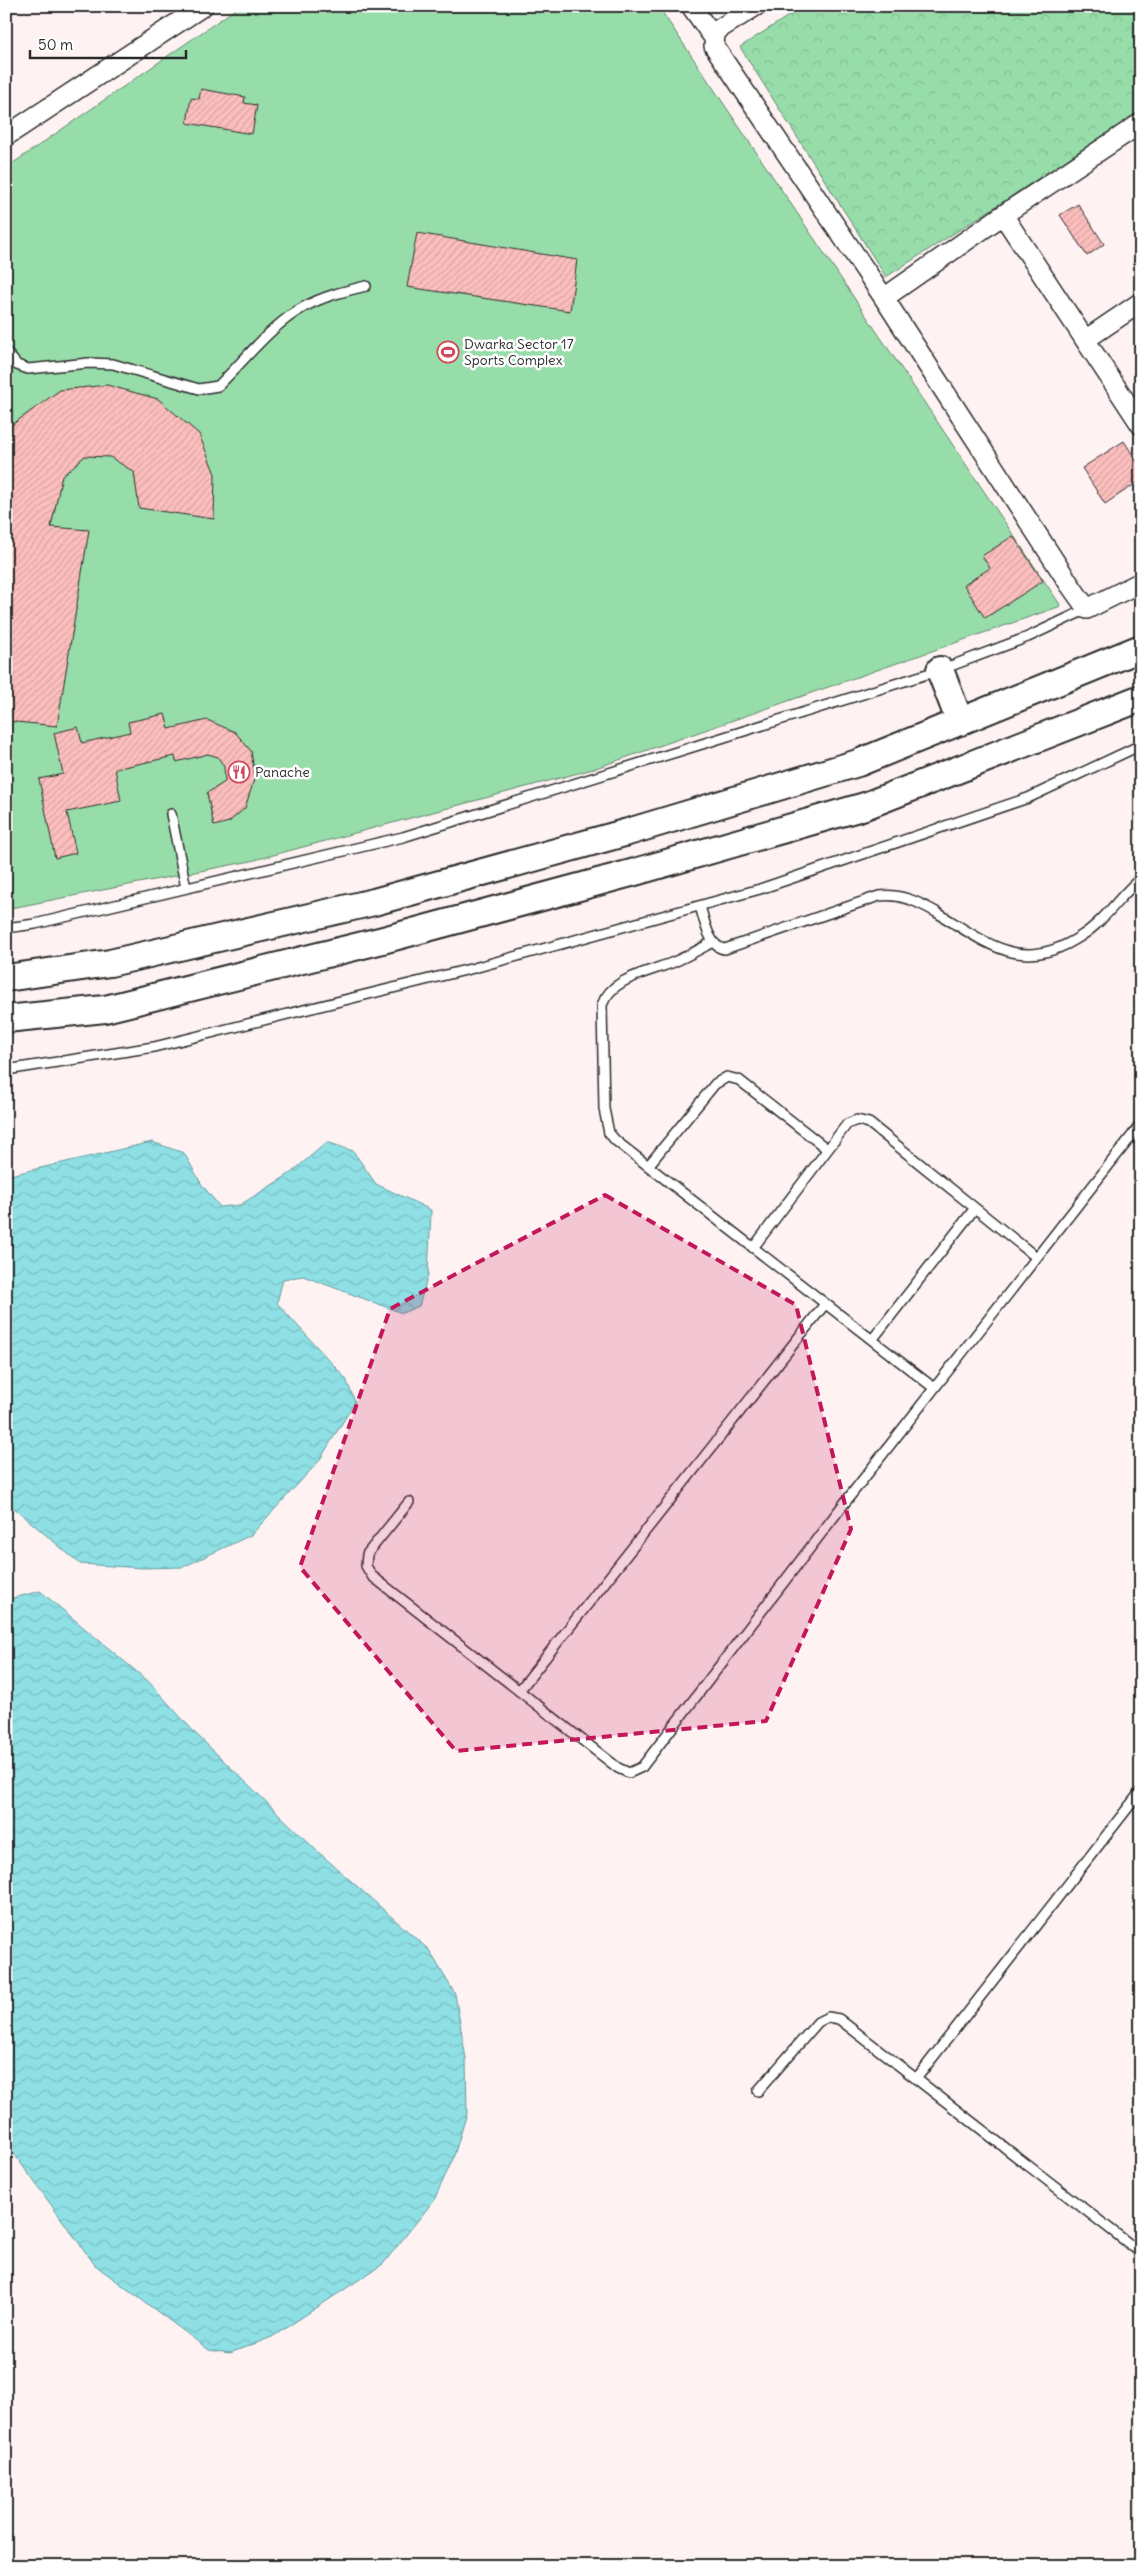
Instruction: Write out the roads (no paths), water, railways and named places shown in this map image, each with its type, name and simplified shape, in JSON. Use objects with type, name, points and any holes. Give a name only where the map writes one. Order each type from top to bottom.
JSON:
[{"type":"main road","points":[[6,978],[110,963],[383,899],[628,832],[858,763],[1141,648]]},
{"type":"main road","points":[[940,670],[960,722]]},
{"type":"main road","points":[[6,1020],[105,1009],[383,940],[778,831],[865,806],[1141,698]]},
{"type":"street","points":[[6,136],[203,6]]},
{"type":"street","points":[[691,6],[714,38]]},
{"type":"street","points":[[756,6],[719,29],[714,38],[714,46],[884,298],[1087,609],[1141,582]]},
{"type":"street","points":[[884,298],[1003,215],[1141,124]]},
{"type":"street","points":[[1003,215],[1141,426]]},
{"type":"street","points":[[1085,340],[1141,302]]},
{"type":"lane","points":[[6,352],[13,362],[22,368],[113,364],[184,386],[205,390],[218,386],[286,320],[302,308],[328,296],[366,286]]},
{"type":"lane","points":[[6,928],[35,924],[403,837],[940,670],[1028,636],[1087,609]]},
{"type":"lane","points":[[6,1070],[154,1047],[474,968],[760,889],[1028,798],[1141,745]]},
{"type":"lane","points":[[171,814],[186,888]]},
{"type":"lane","points":[[700,906],[713,942],[719,948],[725,949],[888,895],[922,904],[1005,952],[1022,956],[1048,952],[1082,936],[1141,878]]},
{"type":"lane","points":[[713,942],[674,962],[629,978],[605,996],[602,1005],[606,1123],[609,1133],[616,1141],[934,1388]]},
{"type":"lane","points":[[648,1166],[715,1084],[727,1076],[739,1080],[827,1149]]},
{"type":"lane","points":[[753,1248],[847,1124],[856,1120],[869,1123],[1036,1257]]},
{"type":"lane","points":[[409,1502],[367,1554],[366,1566],[372,1576],[618,1768],[630,1773],[642,1767],[934,1388],[1141,1124]]},
{"type":"lane","points":[[872,1340],[975,1208]]},
{"type":"lane","points":[[519,1691],[825,1304]]},
{"type":"lane","points":[[916,2078],[1141,1791]]},
{"type":"lane","points":[[758,2091],[818,2022],[828,2017],[839,2019],[1141,2253]]},
{"type":"water","points":[[152,1142],[184,1153],[202,1185],[220,1207],[240,1205],[291,1173],[327,1142],[353,1151],[376,1184],[431,1210],[428,1275],[419,1306],[402,1313],[303,1276],[283,1279],[277,1303],[346,1379],[355,1402],[319,1461],[251,1535],[183,1567],[143,1568],[80,1564],[6,1501],[6,1176]]},
{"type":"water","points":[[40,1591],[149,1682],[195,1733],[316,1850],[429,1950],[455,1994],[466,2059],[467,2113],[453,2159],[434,2200],[383,2264],[272,2337],[230,2353],[209,2350],[95,2265],[6,2143],[6,1600]]},
{"type":"place","name":"Dwarka Sector 17 Sports Complex","points":[[448,352]]},
{"type":"place","name":"Panache","points":[[239,772]]}]
